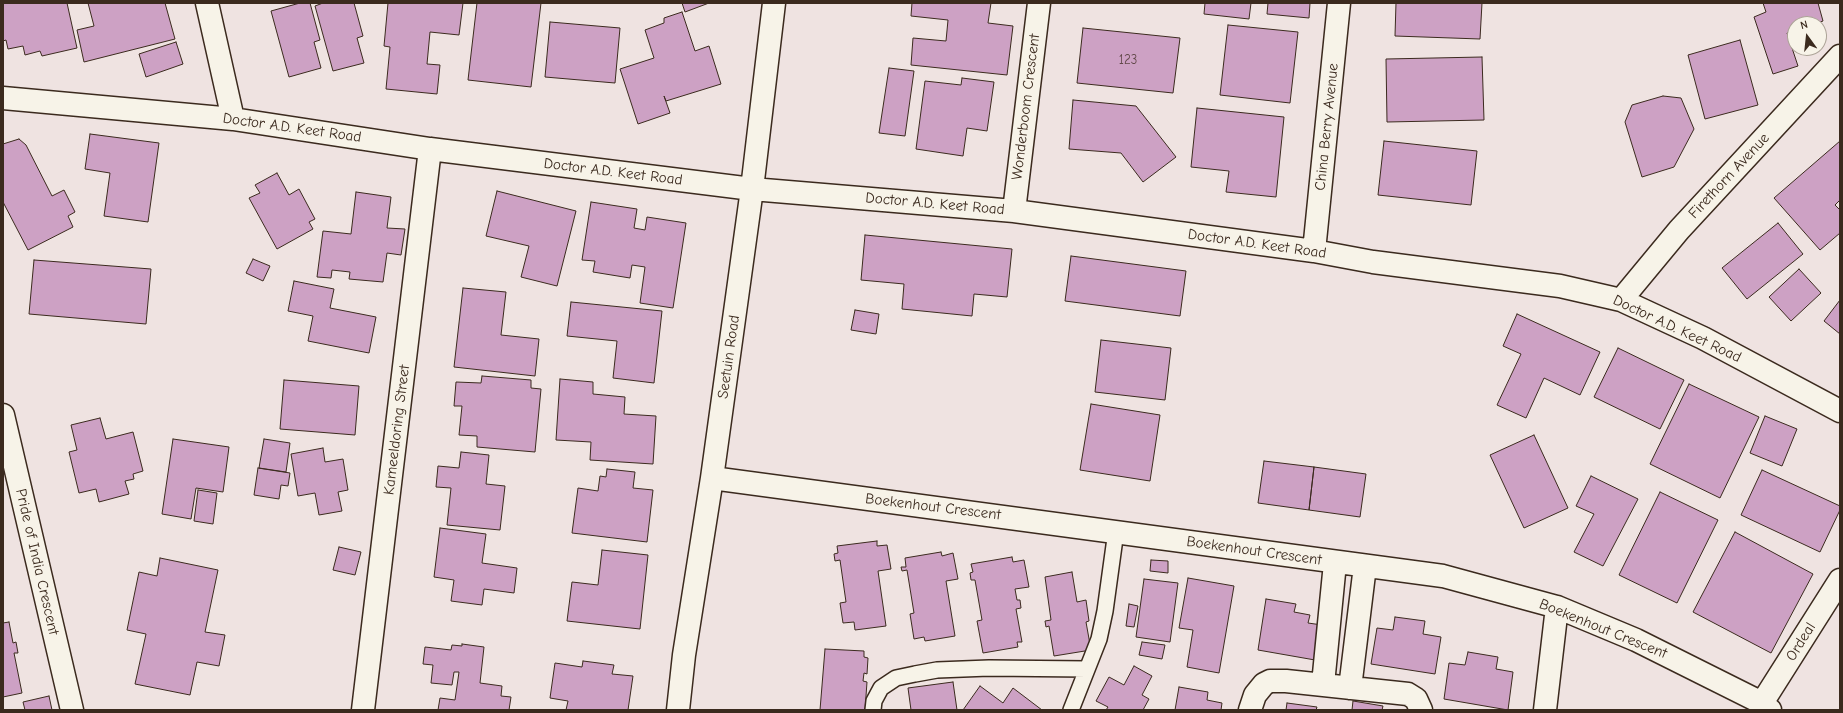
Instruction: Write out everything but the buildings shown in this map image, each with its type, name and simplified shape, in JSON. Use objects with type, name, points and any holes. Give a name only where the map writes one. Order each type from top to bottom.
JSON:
[{"type":"street","points":[[207,3],[233,119]]},
{"type":"street","name":"Seetuin Road","points":[[678,710],[684,655],[712,478],[752,189],[774,3]]},
{"type":"street","name":"Wonderboom Crescent","points":[[1014,211],[1039,3]]},
{"type":"street","name":"China Berry Avenue","points":[[1314,251],[1339,3]]},
{"type":"street","name":"Firethorn Avenue","points":[[1621,300],[1679,230],[1840,56]]},
{"type":"street","name":"Doctor A.D. Keet Road","points":[[3,98],[233,119],[430,149],[752,189],[1014,211],[1314,251],[1373,262],[1560,286],[1621,300],[1703,338],[1840,411]]},
{"type":"street","name":"Kameeldoring Street","points":[[363,710],[430,149]]},
{"type":"street","name":"Pride of India Crescent","points":[[3,415],[72,710]]},
{"type":"street","name":"Boekenhout Crescent","points":[[712,478],[1116,531],[1335,563],[1443,576],[1557,607],[1636,640],[1766,706]]},
{"type":"street","points":[[1323,684],[1335,563]]},
{"type":"street","points":[[1350,688],[1365,566]]},
{"type":"street","name":"Ordeal","points":[[1766,706],[1840,580]]},
{"type":"street","points":[[1545,710],[1557,607]]},
{"type":"street","points":[[1250,710],[1255,694],[1264,684],[1270,681],[1323,684],[1408,694],[1416,699],[1421,710]]},
{"type":"lane","points":[[1071,710],[1099,638],[1105,611],[1116,531]]},
{"type":"lane","points":[[873,710],[874,701],[881,688],[896,678],[915,674],[936,670],[989,668],[1087,669]]}]
